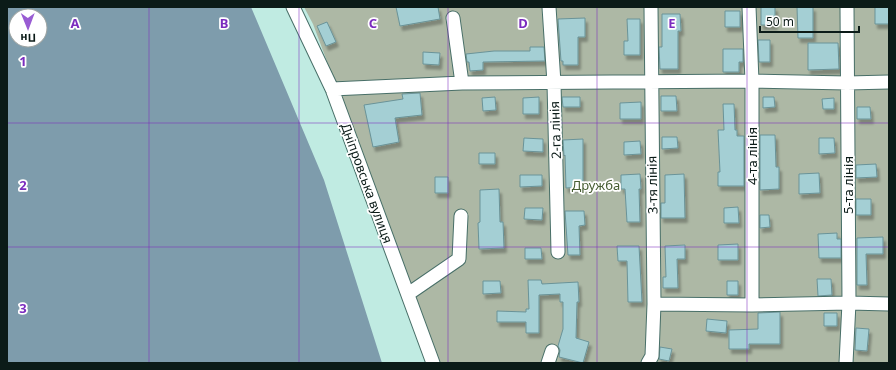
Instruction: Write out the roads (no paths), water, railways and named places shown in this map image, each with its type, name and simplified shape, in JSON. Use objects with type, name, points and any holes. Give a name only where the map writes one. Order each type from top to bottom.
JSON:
[{"type":"street","name":"Дніпровська вулиця","points":[[293,7],[332,89],[433,363]]},
{"type":"street","name":"2-га лінія","points":[[549,7],[554,83],[558,252]]},
{"type":"street","name":"3-тя лінія","points":[[648,363],[652,356],[654,304],[651,7]]},
{"type":"street","name":"4-та лінія","points":[[749,7],[752,81],[752,305]]},
{"type":"street","name":"5-та лінія","points":[[846,7],[849,304],[846,363]]},
{"type":"street","points":[[453,18],[462,83]]},
{"type":"street","points":[[332,89],[462,83],[652,81],[889,82]]},
{"type":"street","points":[[408,294],[459,259],[461,216]]},
{"type":"street","points":[[654,304],[889,304]]},
{"type":"water","points":[[7,7],[251,7],[324,180],[382,363],[7,363]]},
{"type":"park label","name":"Дружба","points":[[596,185]]}]
